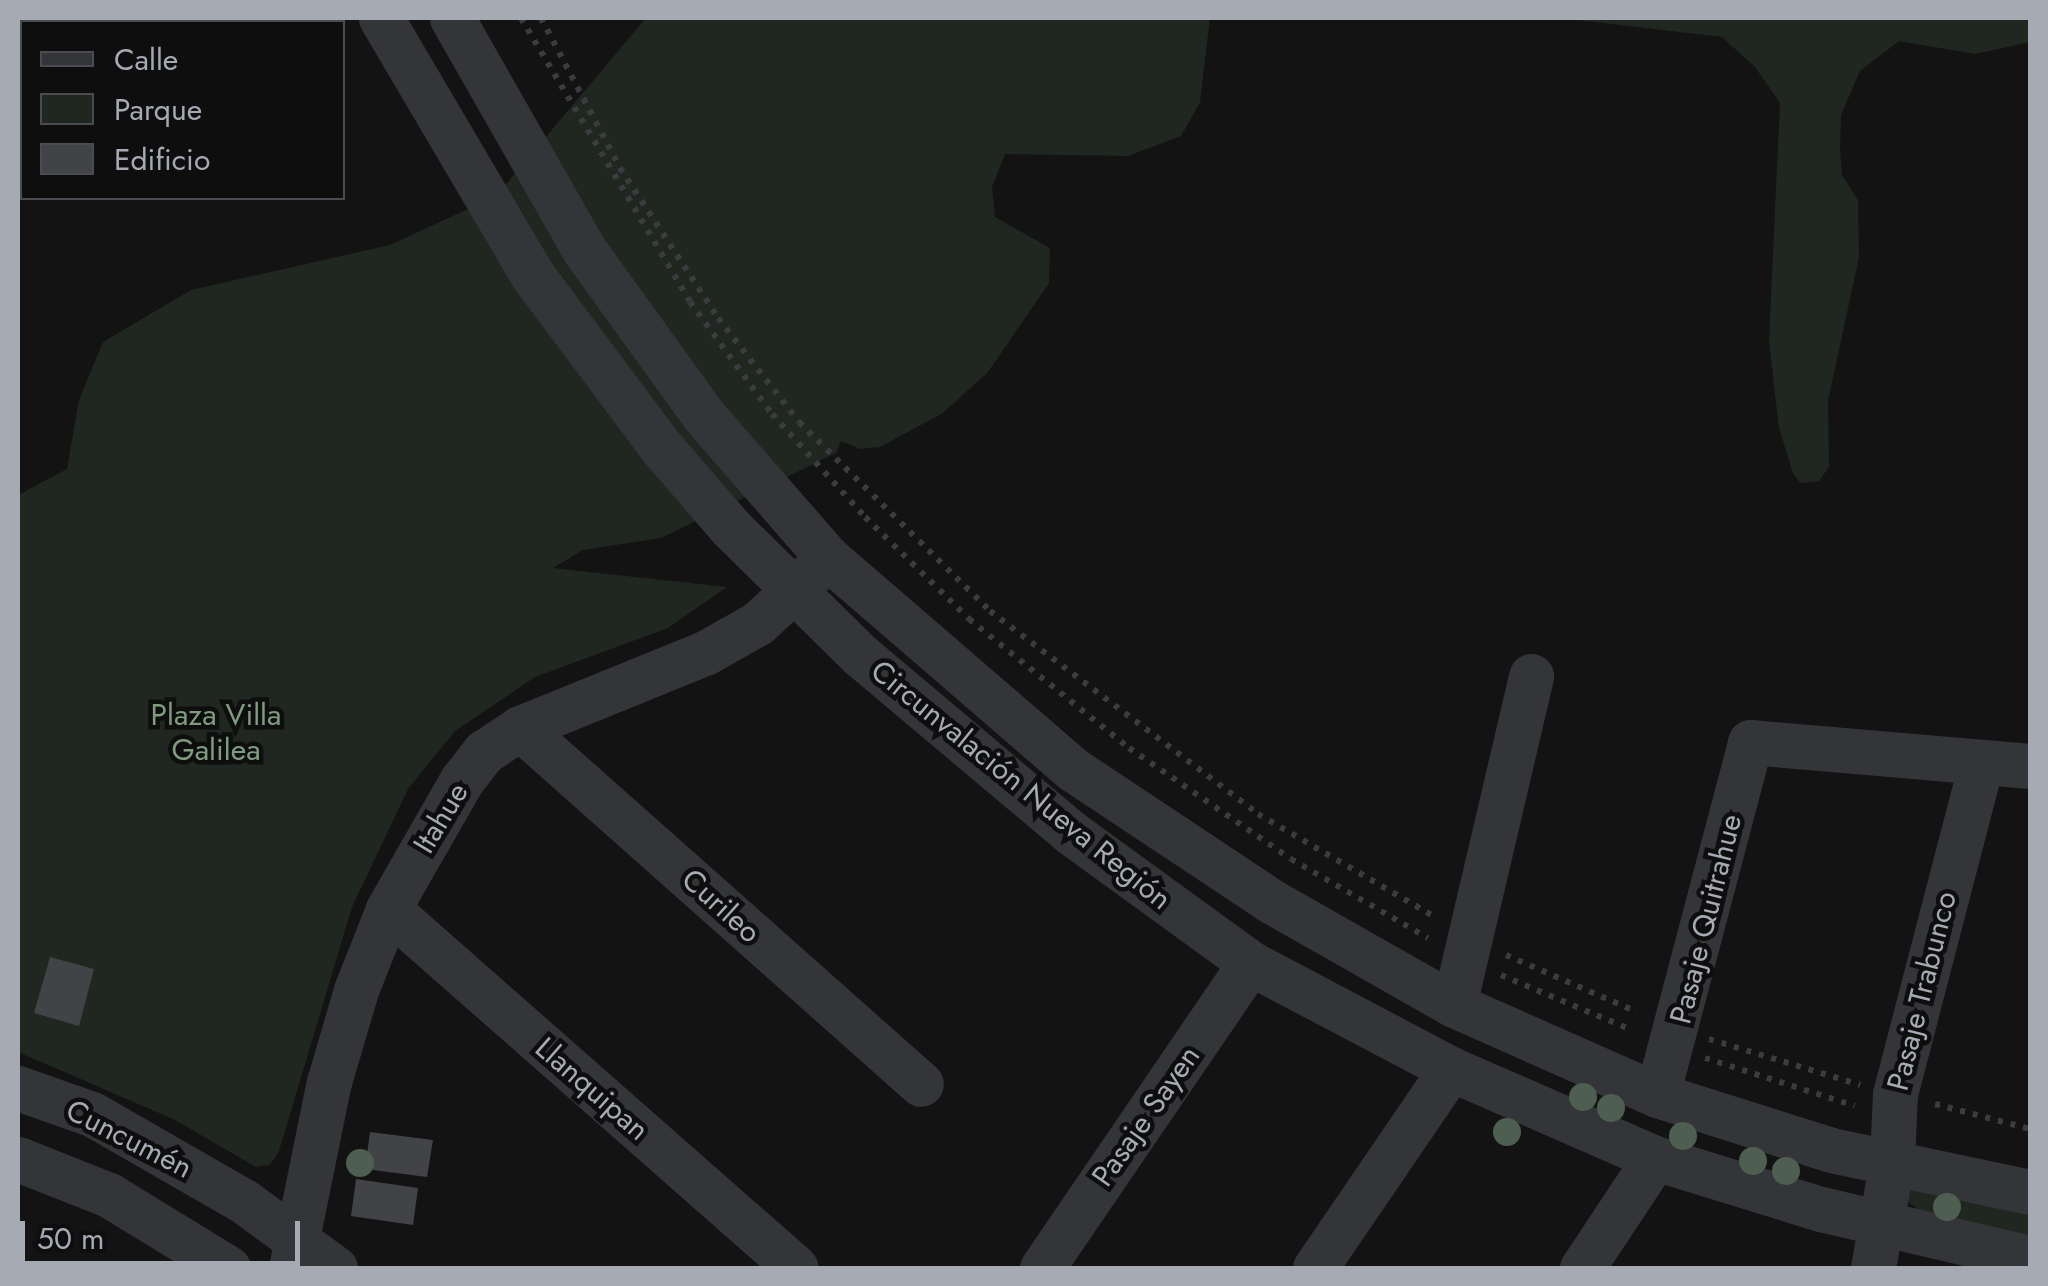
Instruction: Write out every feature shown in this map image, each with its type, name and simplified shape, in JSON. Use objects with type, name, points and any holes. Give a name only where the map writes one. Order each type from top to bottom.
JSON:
[{"type":"street","name":"Circunvalación Nueva Región","points":[[381,18],[474,186],[595,363],[731,528],[860,655],[1070,832],[1250,963],[1450,1069],[1655,1158],[1881,1222],[2030,1258]]},
{"type":"street","name":"Circunvalación Nueva Región","points":[[452,18],[532,165],[634,321],[704,416],[828,558],[1074,770],[1271,902],[1454,1005],[1658,1095],[1832,1150],[1893,1124],[2030,1192]]},
{"type":"street","name":"Itahue","points":[[293,1253],[329,1082],[388,908],[462,780],[484,752],[520,728],[705,653],[758,623],[828,558]]},
{"type":"street","points":[[1454,1005],[1531,676]]},
{"type":"street","name":"Curileo","points":[[520,728],[921,1084]]},
{"type":"street","name":"Pasaje Quitrahue","points":[[1658,1095],[1676,1038],[1750,742],[1981,763]]},
{"type":"street","points":[[1981,763],[2030,766]]},
{"type":"street","name":"Pasaje Trabunco","points":[[1874,1268],[1893,1124],[1981,763]]},
{"type":"street","name":"Llanquipan","points":[[388,908],[796,1268]]},
{"type":"street","name":"Pasaje Sayen","points":[[1042,1268],[1250,963]]},
{"type":"street","points":[[1315,1268],[1450,1069]]},
{"type":"street","name":"Cuncumén","points":[[18,1088],[92,1114],[293,1253],[334,1268]]},
{"type":"street","points":[[1582,1268],[1655,1158]]},
{"type":"street","name":"Cuncumén","points":[[18,1159],[109,1195],[228,1268]]},
{"type":"path","points":[[521,18],[690,302],[772,414],[865,517],[969,619],[1129,748],[1291,859],[1469,949],[1676,1038],[1893,1124],[2030,1129]]},
{"type":"path","points":[[541,18],[620,168],[718,318],[800,422],[990,611],[1258,814],[1469,949],[1676,1038],[1893,1124]]},
{"type":"green space","name":"Plaza Villa Galilea","points":[[646,18],[1210,18],[1200,102],[1181,136],[1128,156],[1005,154],[992,187],[995,217],[1050,248],[1049,283],[988,372],[943,413],[880,447],[860,449],[841,441],[836,453],[661,538],[583,550],[553,568],[727,587],[668,628],[535,677],[455,731],[408,789],[352,907],[279,1151],[270,1165],[256,1167],[173,1119],[18,1052],[18,495],[67,469],[79,400],[103,342],[191,290],[390,245],[496,196]]},
{"type":"green space","points":[[1560,18],[2030,18],[2030,42],[1975,54],[1899,41],[1860,71],[1841,115],[1840,149],[1842,175],[1858,200],[1859,257],[1828,401],[1829,467],[1819,481],[1800,483],[1793,473],[1779,428],[1769,341],[1780,103],[1755,67],[1722,37]]},
{"type":"green space","points":[[1910,1184],[2030,1208],[2030,1237],[1919,1210],[1905,1200]]},
{"type":"building","points":[[50,957],[94,969],[79,1026],[34,1013]]},
{"type":"building","points":[[370,1132],[433,1140],[427,1177],[365,1169]]},
{"type":"building","points":[[356,1179],[418,1188],[413,1225],[351,1216]]}]
